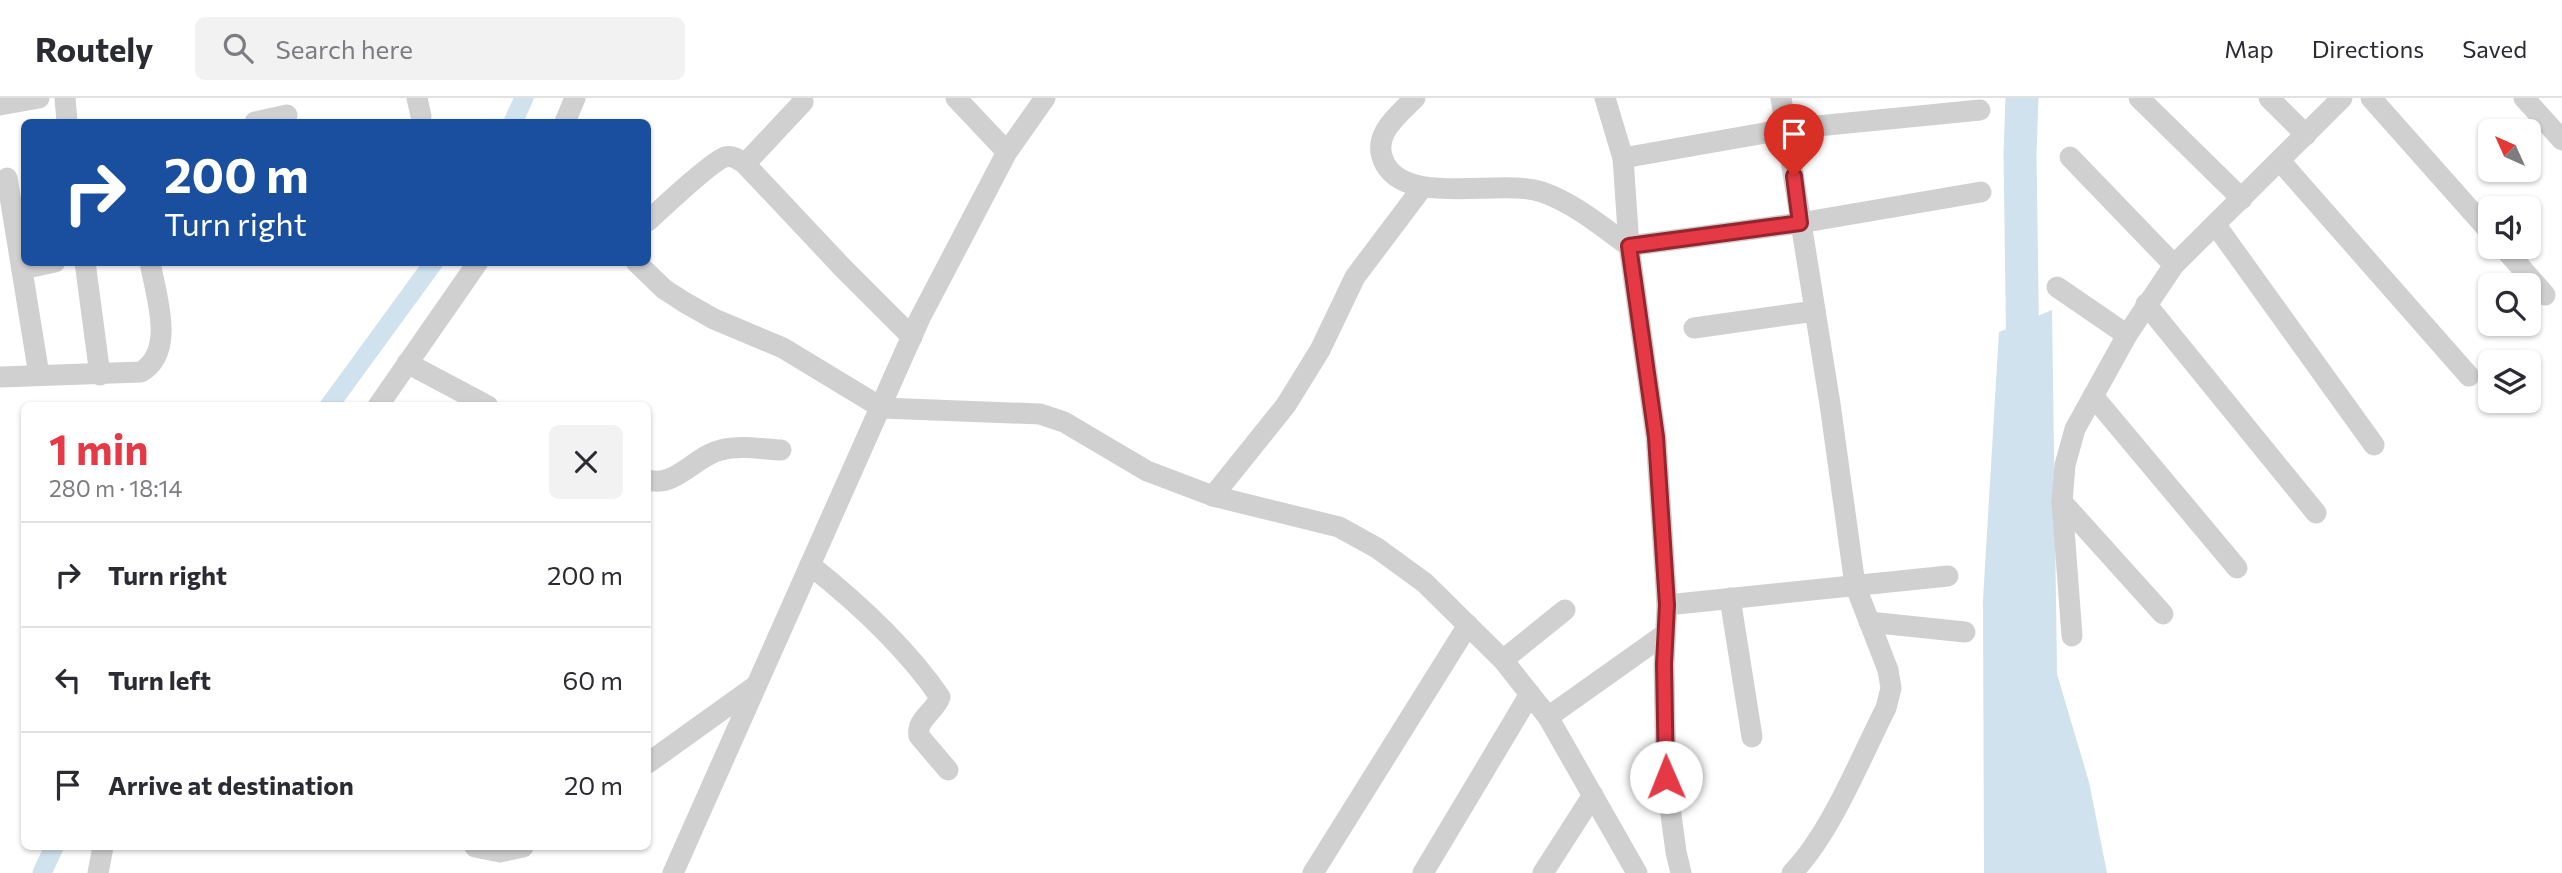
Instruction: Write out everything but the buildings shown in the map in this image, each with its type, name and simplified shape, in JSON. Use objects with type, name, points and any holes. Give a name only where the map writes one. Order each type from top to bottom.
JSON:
[{"type":"street","points":[[0,105],[39,98]]},
{"type":"street","points":[[65,98],[68,119]]},
{"type":"street","points":[[566,119],[575,98]]},
{"type":"street","points":[[745,164],[803,102],[802,98]]},
{"type":"street","points":[[956,98],[1007,152]]},
{"type":"street","points":[[673,873],[912,337],[1007,152],[1045,98]]},
{"type":"street","points":[[1415,98],[1391,122],[1381,138],[1379,151],[1387,167],[1399,178],[1422,188],[1518,187],[1543,192],[1580,212],[1629,246],[1800,223],[1981,192]]},
{"type":"street","points":[[1605,98],[1623,159],[1629,246],[1656,437],[1667,605],[1666,777],[1681,873]]},
{"type":"street","points":[[1781,98],[1855,585],[1888,670],[1891,688],[1886,708],[1810,855],[1792,873]]},
{"type":"street","points":[[2139,98],[2242,200]]},
{"type":"street","points":[[2269,98],[2305,135]]},
{"type":"street","points":[[2073,636],[2062,502],[2065,465],[2075,429],[2127,335],[2175,265],[2342,98]]},
{"type":"street","points":[[2371,98],[2478,218]]},
{"type":"street","points":[[2524,98],[2562,140]]},
{"type":"street","points":[[1623,159],[1787,130],[1980,110]]},
{"type":"street","points":[[271,119],[287,116]]},
{"type":"street","points":[[651,218],[724,158],[735,157],[745,164],[912,337]]},
{"type":"street","points":[[2070,157],[2175,265]]},
{"type":"street","points":[[2280,161],[2469,376]]},
{"type":"street","points":[[10,177],[21,261]]},
{"type":"street","points":[[1213,496],[1286,405],[1320,350],[1355,277],[1422,188]]},
{"type":"street","points":[[2215,224],[2374,446]]},
{"type":"street","points":[[2514,259],[2545,295]]},
{"type":"street","points":[[22,266],[39,375]]},
{"type":"street","points":[[22,269],[36,266]]},
{"type":"street","points":[[86,266],[100,375]]},
{"type":"street","points":[[0,377],[141,372],[153,365],[160,350],[162,335],[151,266]]},
{"type":"street","points":[[380,402],[475,266]]},
{"type":"street","points":[[640,266],[664,289],[684,302],[714,319],[783,348],[882,408],[1040,414],[1064,422],[1147,471],[1213,496],[1339,527],[1377,548],[1425,583],[1503,660],[1548,717],[1637,873]]},
{"type":"street","points":[[2057,287],[2127,335]]},
{"type":"street","points":[[2146,304],[2316,513]]},
{"type":"street","points":[[1694,328],[1815,312]]},
{"type":"street","points":[[407,363],[480,402]]},
{"type":"street","points":[[2093,396],[2237,568]]},
{"type":"street","points":[[651,480],[669,480],[700,458],[720,450],[781,450]]},
{"type":"street","points":[[2062,502],[2163,614]]},
{"type":"street","points":[[810,565],[850,596],[890,636],[940,697],[921,722],[918,731],[919,736],[948,770]]},
{"type":"street","points":[[1667,605],[1948,576]]},
{"type":"street","points":[[1730,598],[1752,737]]},
{"type":"street","points":[[1503,660],[1565,610]]},
{"type":"street","points":[[1870,622],[1965,632]]},
{"type":"street","points":[[1313,873],[1468,625]]},
{"type":"street","points":[[1548,717],[1665,634]]},
{"type":"street","points":[[651,761],[755,685]]},
{"type":"street","points":[[1423,873],[1530,694]]},
{"type":"street","points":[[1543,873],[1593,795]]},
{"type":"street","points":[[97,873],[102,850]]},
{"type":"street","points":[[490,850],[509,850]]},
{"type":"water","points":[[2052,310],[2057,674],[2089,782],[2107,873],[1984,873],[1983,600],[1999,332]]},
{"type":"waterway","points":[[514,119],[524,98]]},
{"type":"waterway","points":[[2022,98],[2020,154],[2023,368]]},
{"type":"waterway","points":[[332,402],[431,266]]},
{"type":"waterway","points":[[42,873],[53,850]]},
{"type":"route","points":[[1666,777],[1664,664],[1667,605],[1656,437],[1629,246],[1800,223],[1794,176]]}]
